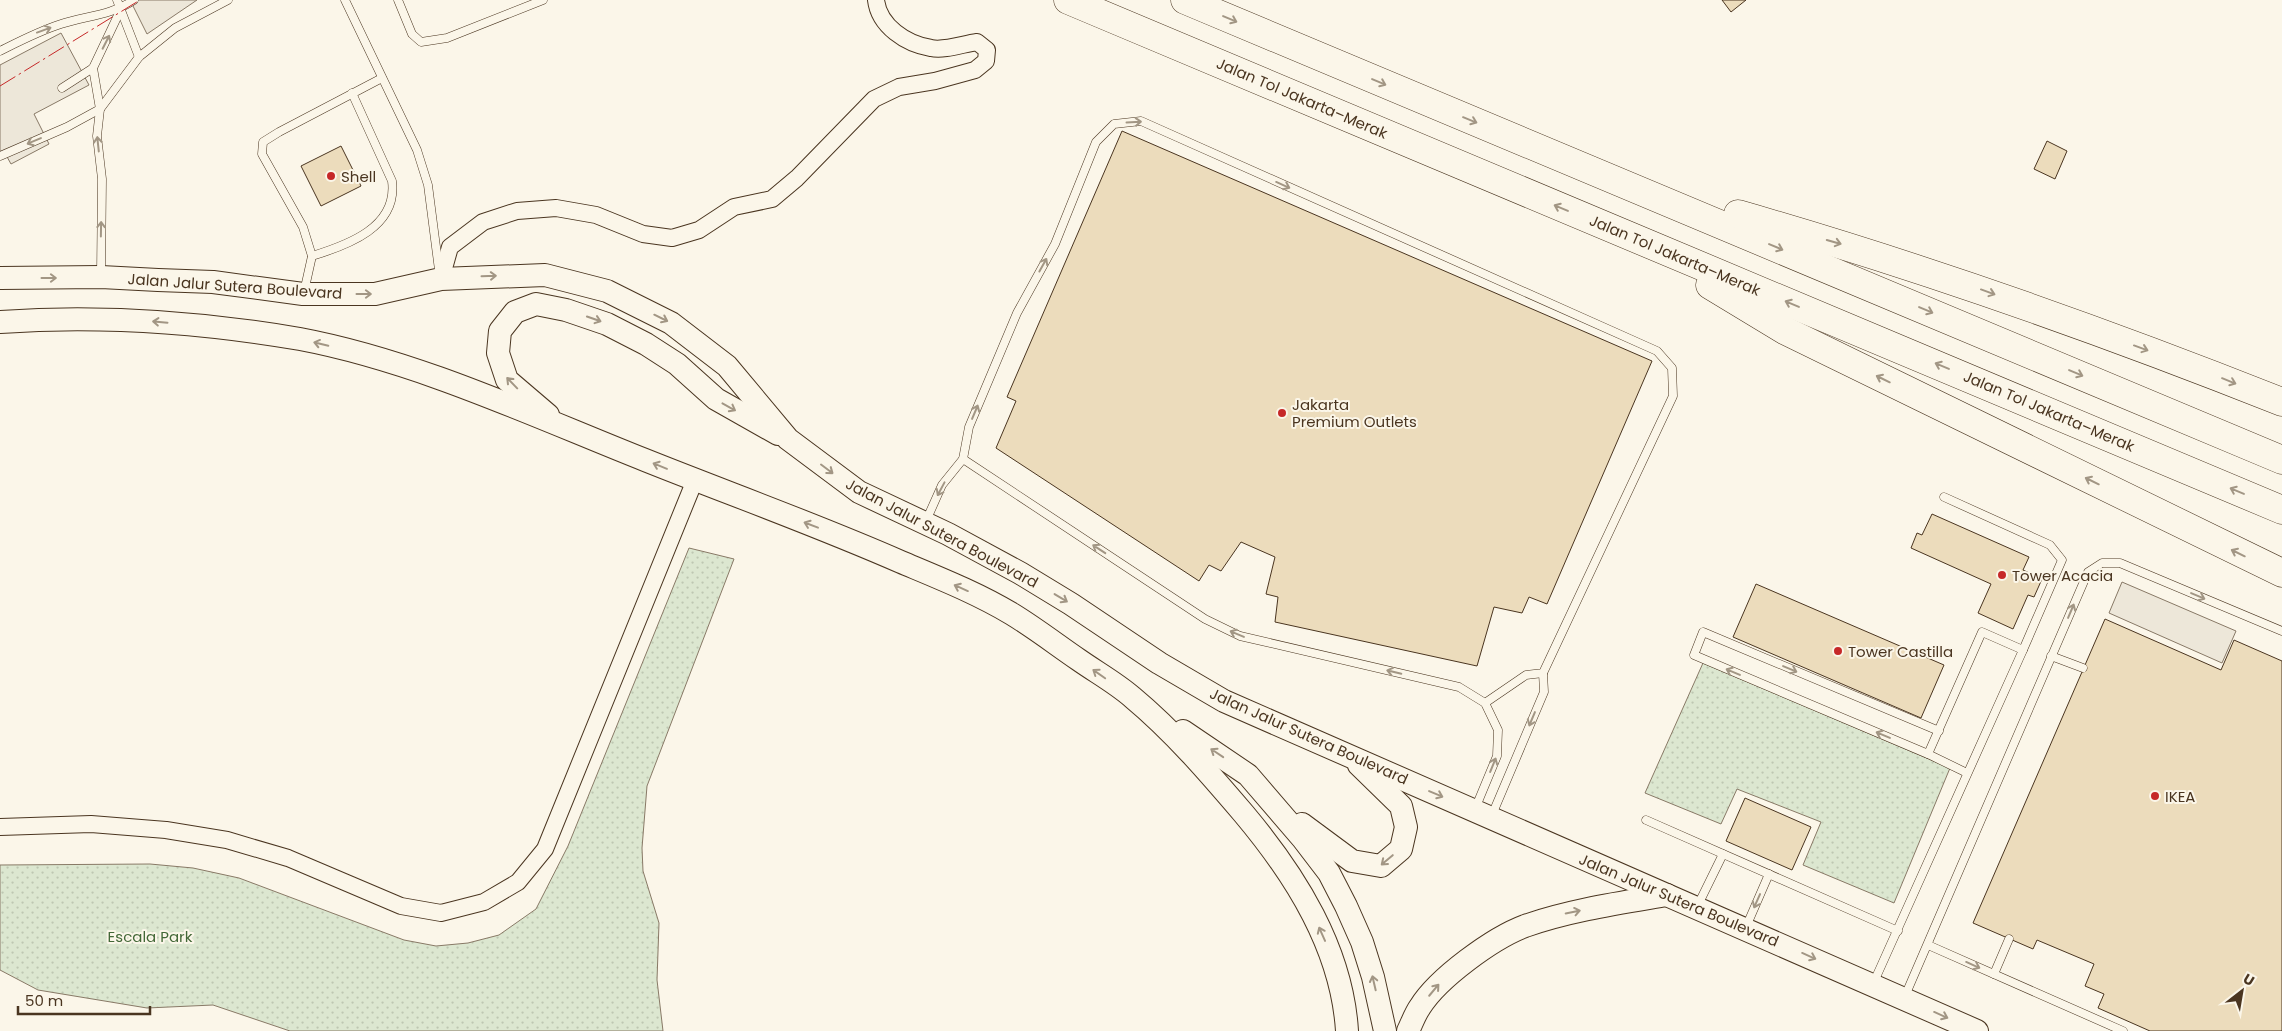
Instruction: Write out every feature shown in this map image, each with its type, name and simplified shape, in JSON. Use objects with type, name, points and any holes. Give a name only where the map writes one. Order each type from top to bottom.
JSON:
[{"type":"highway","name":"Jalan Tol Jakarta–Merak","points":[[1068,0],[2282,510]]},
{"type":"highway","points":[[1185,0],[1425,102],[1619,180],[2282,460]]},
{"type":"highway","points":[[1619,180],[1848,246],[1962,283],[2184,363],[2282,402]]},
{"type":"highway","points":[[1634,238],[1786,331],[2282,573]]},
{"type":"main road","name":"Jalan Jalur Sutera Boulevard","points":[[0,278],[101,278],[213,282],[303,294],[375,294],[441,279],[545,275],[607,291],[672,323],[727,366],[788,440],[859,492],[925,523],[1020,573],[1071,604],[1159,663],[1224,701],[1977,1031]]},
{"type":"main road","points":[[562,426],[507,380],[498,353],[500,331],[515,312],[536,304],[566,310],[606,324],[646,344],[677,364],[716,399],[788,440]]},
{"type":"main road","points":[[0,322],[54,318],[130,319],[194,325],[302,340],[368,356],[458,386],[562,426],[854,542],[967,590],[1012,614],[1248,774],[1312,833],[1352,861],[1381,866],[1400,849],[1406,827],[1400,806],[1358,765],[1314,741]]},
{"type":"main road","points":[[1131,696],[1189,750],[1258,831],[1289,874],[1317,923],[1335,964],[1346,1010],[1347,1031]]},
{"type":"main road","points":[[1248,774],[1329,873],[1362,942],[1373,977],[1384,1031]]},
{"type":"main road","points":[[1408,1031],[1420,1007],[1442,980],[1482,950],[1523,927],[1565,914],[1668,895]]},
{"type":"street","points":[[441,279],[450,247],[483,222],[517,212],[556,208],[596,215],[643,234],[672,238],[699,230],[734,207],[772,199],[804,172],[874,99],[899,86],[935,81],[976,70],[986,61],[987,50],[977,42],[932,49],[903,39],[885,22],[876,0]]},
{"type":"street","points":[[0,827],[91,824],[166,830],[227,840],[288,858],[401,906],[441,913],[484,902],[518,882],[545,849],[696,480]]},
{"type":"lane","points":[[117,0],[139,57]]},
{"type":"lane","points":[[0,51],[53,27],[121,9],[134,0]]},
{"type":"lane","points":[[0,156],[67,127],[100,109],[139,57],[175,28],[228,0]]},
{"type":"lane","points":[[345,0],[417,150],[428,185],[441,279]]},
{"type":"lane","points":[[398,0],[412,34],[421,42],[447,38],[543,0]]},
{"type":"lane","points":[[62,88],[92,68],[121,9]]},
{"type":"lane","points":[[92,68],[100,109],[98,136],[102,179],[101,278]]},
{"type":"lane","points":[[303,294],[312,256],[303,227],[261,149],[264,142],[279,132],[382,78]]},
{"type":"lane","points":[[312,256],[343,246],[374,229],[390,204],[394,192],[392,181],[352,93]]},
{"type":"lane","points":[[925,523],[942,485],[963,459],[968,427],[1017,313],[1055,244],[1096,142],[1114,124],[1141,121],[1656,351],[1672,368],[1673,396],[1543,673],[1544,692],[1483,814]]},
{"type":"lane","points":[[963,459],[1206,619],[1240,636],[1459,687],[1485,702],[1498,730],[1497,756],[1483,814]]},
{"type":"lane","points":[[1873,984],[2062,560],[2050,545],[1944,497]]},
{"type":"lane","points":[[1904,998],[2088,572],[2094,566],[2110,562],[2120,563],[2282,631]]},
{"type":"lane","points":[[1939,731],[1703,632],[1694,656],[1928,754],[1967,773]]},
{"type":"lane","points":[[1928,754],[1982,632],[2023,650]]},
{"type":"lane","points":[[2052,656],[2083,668]]},
{"type":"lane","points":[[1485,702],[1526,675],[1543,673]]},
{"type":"lane","points":[[1646,820],[1898,931]]},
{"type":"lane","points":[[1697,907],[1723,854]]},
{"type":"lane","points":[[1745,928],[1769,874]]},
{"type":"lane","points":[[1994,974],[2009,939]]},
{"type":"lane","points":[[1928,945],[2123,1031]]},
{"type":"green space","name":"Escala Park","points":[[689,548],[734,559],[647,786],[642,848],[643,871],[659,923],[657,980],[663,1031],[290,1031],[213,1005],[147,1008],[38,990],[0,970],[0,865],[150,864],[193,868],[239,878],[404,940],[436,946],[468,943],[499,935],[536,909],[568,846]]},
{"type":"green space","points":[[1703,663],[1950,768],[1894,903],[1803,865],[1821,822],[1737,789],[1721,824],[1645,793]]},
{"type":"shaded area","points":[[130,0],[197,0],[147,34]]},
{"type":"shaded area","points":[[61,33],[89,85],[34,114],[49,144],[11,164],[6,155],[0,158],[0,65]]},
{"type":"shaded area","points":[[2122,582],[2236,631],[2222,663],[2109,613]]},
{"type":"building","points":[[1722,0],[1746,0],[1731,12]]},
{"type":"building","points":[[1122,131],[1652,361],[1547,604],[1529,597],[1522,613],[1494,607],[1477,666],[1275,622],[1278,597],[1266,594],[1275,557],[1241,542],[1221,571],[1209,565],[1199,581],[996,448],[1016,401],[1007,397]]},
{"type":"building","points":[[2047,141],[2067,151],[2055,179],[2034,169]]},
{"type":"building","name":"Shell","points":[[341,146],[361,186],[321,206],[301,166]]},
{"type":"building","name":"Tower Acacia","points":[[1932,514],[2029,557],[2023,570],[2042,579],[2034,597],[2028,595],[2013,629],[1978,613],[1991,584],[1911,548],[1917,533],[1922,535]]},
{"type":"building","name":"Tower Castilla","points":[[1756,584],[1944,665],[1921,718],[1733,637]]},
{"type":"building","name":"IKEA","points":[[2105,619],[2221,670],[2234,640],[2282,661],[2282,1031],[2150,1031],[2098,1008],[2104,994],[2085,986],[2094,964],[2037,940],[2033,949],[1973,923]]},
{"type":"building","points":[[1745,798],[1811,827],[1792,870],[1726,841]]},
{"type":"power","points":[[0,86],[140,0]]},
{"type":"place","name":"Shell","points":[[331,176]]},
{"type":"place","name":"Jakarta Premium Outlets","points":[[1282,413]]},
{"type":"place","name":"Tower Acacia","points":[[2002,575]]},
{"type":"place","name":"Tower Castilla","points":[[1838,651]]},
{"type":"place","name":"IKEA","points":[[2155,796]]}]
